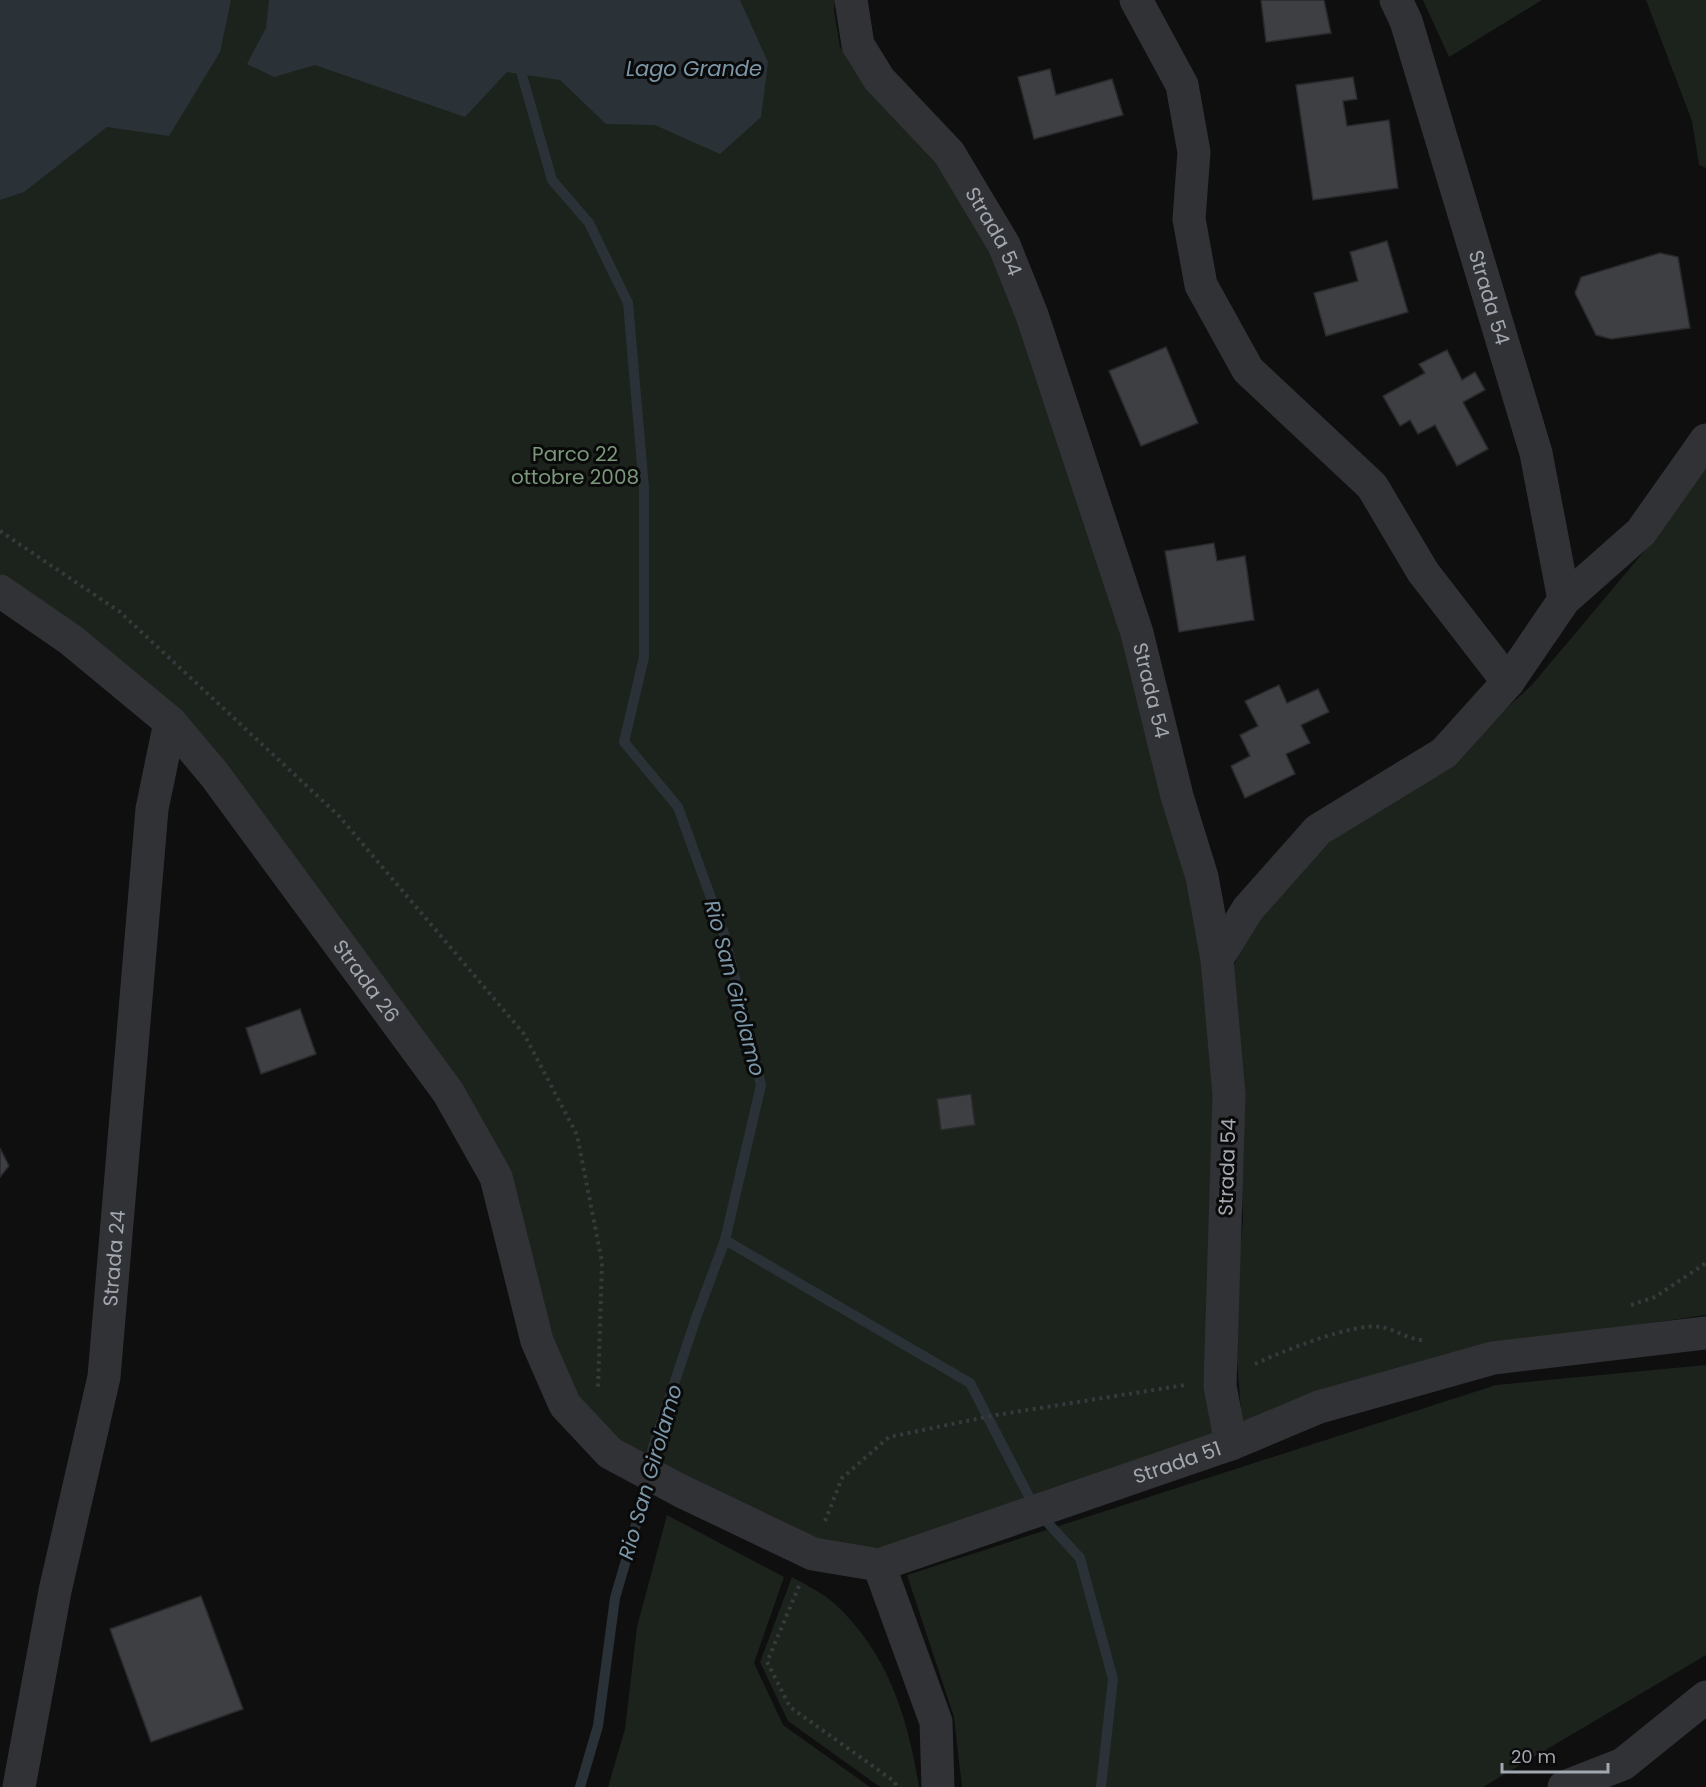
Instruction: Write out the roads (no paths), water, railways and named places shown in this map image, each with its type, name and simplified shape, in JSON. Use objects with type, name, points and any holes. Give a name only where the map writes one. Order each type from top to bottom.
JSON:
[{"type":"street","name":"Strada 54","points":[[851,0],[858,45],[879,79],[949,153],[1004,245],[1032,315],[1137,633],[1178,796],[1203,877],[1216,959],[1229,1095],[1220,1386],[1231,1444]]},
{"type":"street","points":[[1136,0],[1182,85],[1194,152],[1189,219],[1201,285],[1248,370],[1372,486],[1423,572],[1508,682]]},
{"type":"street","name":"Strada 54","points":[[1396,0],[1406,21],[1536,453],[1564,600]]},
{"type":"street","points":[[1216,959],[1248,909],[1318,830],[1444,753],[1508,682],[1564,600],[1641,532],[1706,440]]},
{"type":"street","name":"Strada 26","points":[[0,591],[70,640],[170,723],[221,783],[448,1092],[496,1177],[537,1341],[565,1405],[604,1446],[681,1491],[813,1554],[879,1565]]},
{"type":"street","name":"Strada 24","points":[[19,1787],[55,1591],[104,1377],[152,809],[170,723]]},
{"type":"street","name":"Strada 51","points":[[879,1565],[1231,1444],[1319,1407],[1492,1358],[1706,1333]]},
{"type":"street","points":[[879,1565],[936,1722],[938,1787]]},
{"type":"street","points":[[1564,1787],[1623,1764],[1706,1697]]},
{"type":"water","points":[[0,0],[231,0],[220,52],[169,136],[107,127],[24,192],[0,200]]},
{"type":"water","name":"Lago Grande","points":[[269,0],[740,0],[768,62],[761,117],[720,154],[655,125],[606,124],[560,80],[507,72],[465,117],[315,65],[274,77],[247,64],[266,28]]},
{"type":"waterway","name":"Rio San Girolamo","points":[[522,75],[552,180],[589,223],[628,303],[644,488],[644,657],[624,742],[678,807],[724,934],[761,1085],[725,1240],[653,1447],[634,1533],[615,1598],[598,1726],[580,1787]]},
{"type":"waterway","points":[[725,1240],[970,1383],[1036,1510],[1080,1558],[1113,1679],[1101,1787]]},
{"type":"park label","name":"Parco 22 ottobre 2008","points":[[575,466]]}]
